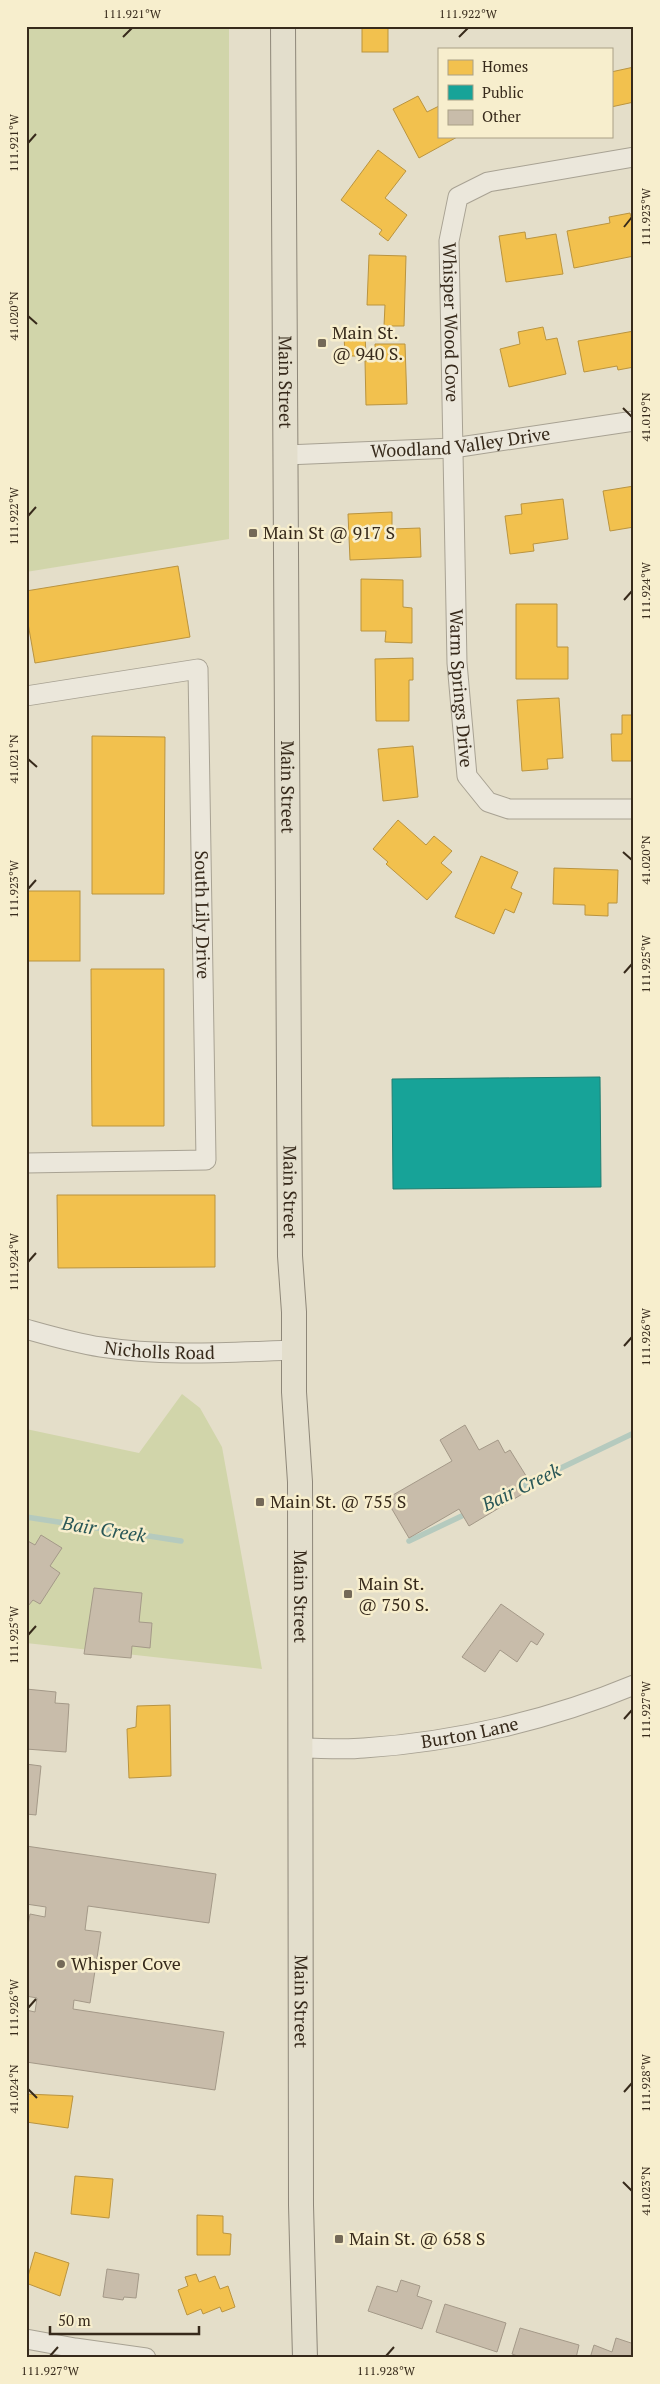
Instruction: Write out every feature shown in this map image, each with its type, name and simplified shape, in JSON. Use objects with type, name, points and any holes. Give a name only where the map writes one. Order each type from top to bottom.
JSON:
[{"type":"main road","name":"Main Street","points":[[283,26],[290,1236],[296,1350],[294,1392],[300,1482],[302,1669],[300,1748],[301,2205],[306,2358]]},
{"type":"street","name":"Whisper Wood Cove","points":[[453,448],[449,242],[458,197],[488,182],[634,157]]},
{"type":"street","name":"Woodland Valley Drive","points":[[286,455],[453,448],[634,422]]},
{"type":"street","name":"Warm Springs Drive","points":[[453,448],[457,663],[467,776],[488,802],[509,809],[634,808]]},
{"type":"street","name":"South Lily Drive","points":[[26,696],[198,669],[206,1160],[26,1163]]},
{"type":"street","name":"Nicholls Road","points":[[26,1329],[73,1342],[131,1351],[196,1353],[296,1350]]},
{"type":"street","name":"Burton Lane","points":[[300,1748],[365,1748],[481,1733],[592,1703],[634,1685]]},
{"type":"street","points":[[26,2339],[146,2358]]},
{"type":"green space","points":[[26,26],[229,26],[229,539],[26,572]]},
{"type":"green space","points":[[182,1394],[200,1408],[222,1447],[262,1669],[26,1643],[26,1429],[139,1453]]},
{"type":"building: Homes","points":[[362,26],[388,26],[388,52],[362,52]]},
{"type":"building: Homes","points":[[634,67],[634,102],[612,107],[612,72]]},
{"type":"building: Homes","points":[[418,96],[427,112],[438,106],[438,138],[455,138],[419,158],[393,109]]},
{"type":"building: Homes","points":[[378,150],[406,171],[385,198],[407,215],[388,241],[379,234],[382,230],[341,200]]},
{"type":"building: Homes","points":[[630,213],[634,230],[634,256],[574,268],[567,231],[610,223],[609,217]]},
{"type":"building: Homes","points":[[525,232],[526,239],[556,234],[563,274],[506,282],[499,236]]},
{"type":"building: Homes","points":[[369,255],[406,256],[404,326],[384,326],[385,305],[367,305]]},
{"type":"building: Homes","points":[[543,327],[546,340],[557,338],[566,374],[509,387],[500,349],[520,344],[518,332]]},
{"type":"building: Homes","points":[[634,331],[634,367],[618,370],[617,366],[584,372],[578,341]]},
{"type":"building: Homes","points":[[365,334],[366,356],[345,356],[344,335]]},
{"type":"building: Homes","points":[[375,344],[405,344],[407,404],[366,405],[365,361],[375,361]]},
{"type":"building: Homes","points":[[634,486],[634,527],[610,531],[603,491]]},
{"type":"building: Homes","points":[[563,499],[568,539],[533,544],[534,551],[510,554],[505,516],[522,514],[521,504]]},
{"type":"building: Homes","points":[[392,512],[392,529],[420,528],[421,557],[350,560],[348,514]]},
{"type":"building: Homes","points":[[178,566],[190,637],[35,663],[26,612],[26,591]]},
{"type":"building: Homes","points":[[361,579],[403,580],[403,607],[412,608],[412,643],[385,642],[386,631],[361,631]]},
{"type":"building: Homes","points":[[516,604],[557,604],[557,647],[568,647],[568,679],[516,679]]},
{"type":"building: Homes","points":[[413,658],[413,680],[409,680],[409,721],[376,721],[375,659]]},
{"type":"building: Homes","points":[[559,698],[563,758],[547,759],[548,769],[522,771],[517,700]]},
{"type":"building: Homes","points":[[622,715],[634,715],[634,761],[612,761],[611,734],[622,734]]},
{"type":"building: Homes","points":[[92,736],[165,737],[164,894],[92,894]]},
{"type":"building: Homes","points":[[413,746],[418,797],[383,801],[378,749]]},
{"type":"building: Homes","points":[[398,820],[426,845],[434,836],[452,851],[441,863],[452,872],[427,900],[386,864],[388,862],[373,849]]},
{"type":"building: Homes","points":[[481,856],[518,872],[511,888],[522,893],[514,913],[505,909],[494,934],[455,917]]},
{"type":"building: Homes","points":[[554,868],[618,870],[617,903],[608,903],[608,916],[585,915],[585,905],[553,904]]},
{"type":"building: Homes","points":[[28,891],[80,891],[80,961],[28,961]]},
{"type":"building: Homes","points":[[91,969],[164,969],[164,1126],[92,1126]]},
{"type":"building: Homes","points":[[57,1195],[215,1195],[215,1267],[58,1268]]},
{"type":"building: Homes","points":[[170,1705],[171,1776],[129,1778],[127,1729],[136,1727],[137,1706]]},
{"type":"building: Homes","points":[[26,2094],[73,2096],[68,2128],[26,2122]]},
{"type":"building: Homes","points":[[75,2176],[113,2179],[109,2218],[71,2214]]},
{"type":"building: Homes","points":[[197,2215],[223,2216],[223,2233],[231,2234],[230,2255],[197,2255]]},
{"type":"building: Homes","points":[[35,2252],[69,2263],[60,2296],[26,2283]]},
{"type":"building: Homes","points":[[196,2274],[199,2282],[215,2276],[220,2289],[228,2286],[235,2307],[222,2312],[220,2307],[203,2314],[201,2309],[187,2315],[178,2290],[188,2286],[185,2277]]},
{"type":"building: Public","points":[[600,1077],[601,1187],[393,1189],[392,1079]]},
{"type":"building: Other","points":[[465,1425],[479,1450],[498,1440],[505,1453],[510,1450],[528,1479],[519,1484],[524,1493],[469,1526],[459,1509],[409,1538],[386,1499],[452,1461],[440,1440]]},
{"type":"building: Other","points":[[41,1535],[62,1548],[50,1566],[60,1573],[40,1604],[33,1600],[28,1606],[26,1605],[26,1540],[35,1545]]},
{"type":"building: Other","points":[[94,1588],[142,1593],[139,1622],[152,1623],[150,1648],[132,1646],[131,1658],[84,1654]]},
{"type":"building: Other","points":[[501,1604],[544,1634],[537,1645],[531,1641],[517,1662],[500,1650],[485,1672],[462,1657]]},
{"type":"building: Other","points":[[26,1689],[56,1692],[55,1703],[69,1704],[66,1752],[26,1749]]},
{"type":"building: Other","points":[[26,1764],[41,1766],[36,1815],[26,1814]]},
{"type":"building: Other","name":"Whisper Cove","points":[[26,1846],[216,1874],[209,1923],[88,1906],[85,1930],[101,1932],[90,2003],[74,2000],[73,2009],[224,2032],[215,2090],[26,2062],[26,2010],[35,2012],[37,1998],[26,1996],[26,1925],[28,1925],[30,1914],[45,1917],[46,1907],[26,1904]]},
{"type":"building: Other","points":[[107,2269],[139,2274],[136,2298],[124,2297],[123,2300],[103,2297]]},
{"type":"building: Other","points":[[401,2280],[420,2286],[417,2296],[432,2301],[422,2329],[368,2311],[377,2286],[397,2292]]},
{"type":"building: Other","points":[[445,2304],[506,2323],[497,2352],[436,2332]]},
{"type":"building: Other","points":[[520,2328],[579,2345],[576,2358],[523,2358],[512,2354]]},
{"type":"building: Other","points":[[616,2338],[634,2344],[634,2358],[590,2358],[594,2345],[612,2352]]},
{"type":"waterway","name":"Bair Creek","points":[[515,1490],[634,1433]]},
{"type":"waterway","name":"Bair Creek","points":[[409,1541],[468,1513]]},
{"type":"waterway","name":"Bair Creek","points":[[26,1517],[181,1541]]},
{"type":"place","name":"Main St. @ 940 S.","points":[[322,343]]},
{"type":"place","name":"Main St @ 917 S","points":[[253,533]]},
{"type":"place","name":"Main St. @ 755 S","points":[[260,1502]]},
{"type":"place","name":"Main St. @ 750 S.","points":[[348,1594]]},
{"type":"place","name":"Whisper Cove","points":[[61,1964]]},
{"type":"place","name":"Main St. @ 658 S","points":[[339,2239]]}]
